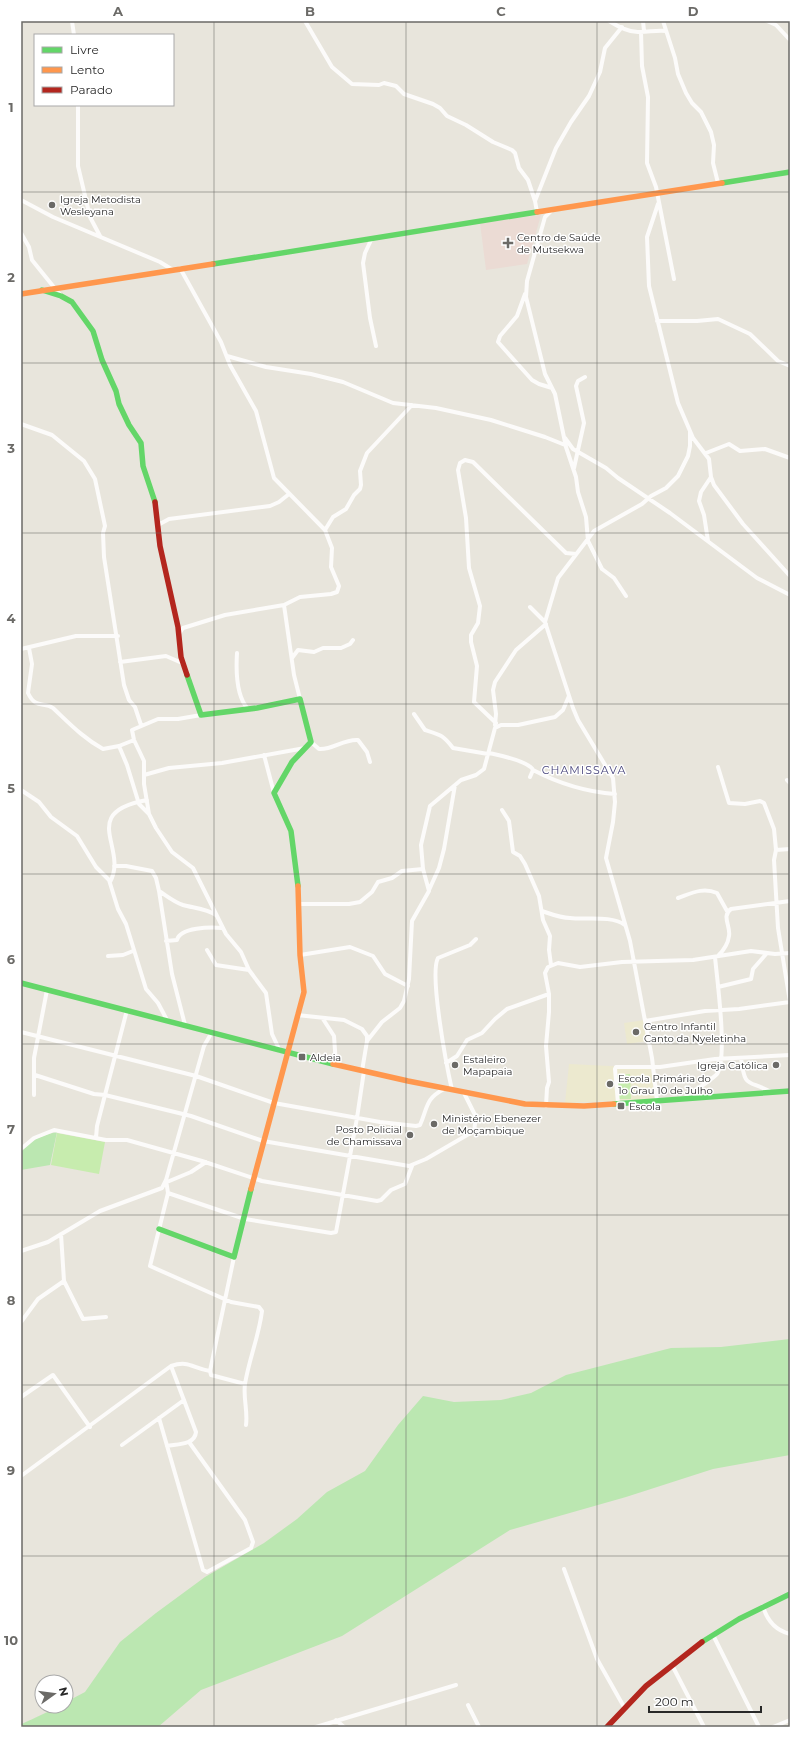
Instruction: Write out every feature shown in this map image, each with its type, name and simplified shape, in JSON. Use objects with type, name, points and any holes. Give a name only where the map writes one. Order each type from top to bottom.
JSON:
[{"type":"main road","points":[[21,294],[49,288],[173,270],[539,212],[656,190],[664,192],[790,172]]},
{"type":"main road","points":[[49,288],[72,302],[94,331],[102,360],[116,391],[119,404],[129,425],[139,439],[143,466],[156,506],[157,525],[167,584],[179,635],[182,663],[201,714],[248,709],[300,699],[310,742],[307,748],[292,762],[282,776],[274,793],[279,807],[290,827],[300,904],[300,956],[304,990],[263,1140],[245,1219],[234,1256],[159,1229]]},
{"type":"main road","points":[[21,983],[336,1065],[511,1102],[546,1106],[578,1106],[790,1091]]},
{"type":"main road","points":[[607,1727],[624,1707],[652,1680],[672,1664],[713,1635],[762,1606],[790,1594]]},
{"type":"street","points":[[72,21],[74,34]]},
{"type":"street","points":[[306,21],[332,66],[352,84],[379,85],[384,83],[396,86],[404,94],[433,104],[440,108],[447,116],[466,125],[493,142],[513,151],[518,168],[528,180],[539,212],[545,217]]},
{"type":"street","points":[[609,21],[622,27],[643,32],[666,31]]},
{"type":"street","points":[[643,21],[642,66],[648,98],[647,163],[656,190],[674,279]]},
{"type":"street","points":[[663,21],[678,74],[692,103],[701,112],[711,132],[714,145],[713,164],[718,183]]},
{"type":"street","points":[[767,21],[776,26],[790,40]]},
{"type":"street","points":[[535,201],[556,148],[571,122],[589,96],[600,72],[605,48],[622,27]]},
{"type":"street","points":[[78,106],[78,166],[90,217],[100,236]]},
{"type":"street","points":[[21,200],[53,217],[160,262],[173,270]]},
{"type":"street","points":[[658,204],[648,237],[649,286],[678,403],[690,431],[706,452],[709,459],[711,477],[744,524],[790,576]]},
{"type":"street","points":[[552,388],[535,382],[512,359],[498,342],[500,336],[517,316],[525,293],[545,217],[554,209]]},
{"type":"street","points":[[21,233],[29,247],[32,260],[49,288],[61,296]]},
{"type":"street","points":[[372,238],[365,252],[364,263],[370,318],[376,346]]},
{"type":"street","points":[[179,635],[183,628],[225,614],[284,605],[300,597],[332,594],[337,592],[339,586],[331,567],[332,548],[325,530],[274,478],[256,411],[180,268]]},
{"type":"street","points":[[525,293],[545,374],[552,388],[564,435],[565,445],[574,471],[586,517],[588,541],[602,568],[614,578],[626,596]]},
{"type":"street","points":[[657,321],[697,321],[718,319],[750,334],[775,358],[790,366]]},
{"type":"street","points":[[227,356],[266,367],[337,380],[384,400],[402,405],[436,408],[491,420],[545,436],[565,445]]},
{"type":"street","points":[[574,471],[584,423],[576,386],[578,381],[585,378]]},
{"type":"street","points":[[325,530],[333,517],[346,509],[354,495],[360,489],[360,471],[367,453],[412,405]]},
{"type":"street","points":[[21,424],[52,435],[84,461],[95,480],[105,526],[102,533],[118,636],[120,662],[126,692],[135,706],[140,725]]},
{"type":"street","points":[[429,891],[423,869],[422,838],[430,806],[455,784],[484,769],[495,725],[493,688],[497,677],[516,650],[546,623],[558,578],[598,528],[642,504],[666,488],[678,476],[688,456],[690,431]]},
{"type":"street","points":[[564,435],[568,444],[577,452],[606,468],[618,478],[649,498],[757,578],[790,595]]},
{"type":"street","points":[[706,452],[729,444],[740,451],[765,449],[790,458]]},
{"type":"street","points":[[569,696],[564,710],[555,717],[518,726],[495,725],[474,702],[477,666],[471,636],[478,623],[480,606],[469,568],[466,518],[458,470],[460,463],[465,460],[473,462],[566,553],[576,554]]},
{"type":"street","points":[[708,541],[704,515],[699,501],[701,492],[711,477]]},
{"type":"street","points":[[157,525],[162,521],[169,519],[270,506],[289,494]]},
{"type":"street","points":[[284,605],[300,699]]},
{"type":"street","points":[[530,606],[546,623],[578,720],[611,773],[614,794],[613,822],[606,858],[634,963],[653,1067],[657,1101]]},
{"type":"street","points":[[21,649],[58,639],[76,636],[118,636]]},
{"type":"street","points":[[292,658],[298,650],[314,652],[323,648],[341,648],[350,644],[353,640]]},
{"type":"street","points":[[29,648],[32,664],[28,693],[35,702],[53,708],[90,743],[103,749],[119,746],[134,740]]},
{"type":"street","points":[[237,653],[236,668],[242,702],[248,709]]},
{"type":"street","points":[[120,662],[166,656],[182,663]]},
{"type":"street","points":[[201,714],[178,719],[158,719],[140,725],[132,730],[134,740],[144,761],[144,775],[149,814],[156,828],[172,852],[193,868],[222,928],[241,952],[249,970],[266,993],[270,1028],[280,1051]]},
{"type":"street","points":[[414,714],[424,730],[434,732],[449,740],[453,748],[489,753],[519,761],[531,766],[533,770],[546,777],[587,790],[614,794]]},
{"type":"street","points":[[310,742],[319,750],[325,750],[345,741],[358,740],[367,752],[370,762]]},
{"type":"street","points":[[119,746],[141,807],[149,814]]},
{"type":"street","points":[[144,775],[169,768],[222,763],[307,748]]},
{"type":"street","points":[[264,755],[274,793]]},
{"type":"street","points":[[645,1021],[790,1002],[775,904],[774,860],[776,850],[774,828],[764,803],[760,801],[745,804],[728,803],[718,767]]},
{"type":"street","points":[[530,777],[533,770]]},
{"type":"street","points":[[367,1041],[382,1022],[402,1005],[408,986],[412,918],[429,891],[439,868],[444,849],[455,784]]},
{"type":"street","points":[[21,790],[39,802],[51,817],[77,836],[96,867],[110,882],[118,909],[126,924],[133,951],[146,989],[158,1003],[167,1020]]},
{"type":"street","points":[[110,882],[114,866],[110,841],[109,821],[119,809],[147,800]]},
{"type":"street","points":[[502,810],[509,821],[513,852],[520,856],[539,896],[543,920],[550,936],[549,950],[551,965]]},
{"type":"street","points":[[776,850],[790,849]]},
{"type":"street","points":[[114,866],[126,866],[152,871],[156,878],[166,941],[184,1025]]},
{"type":"street","points":[[300,904],[349,904],[360,902],[372,892],[378,882],[392,878],[402,871],[423,869]]},
{"type":"street","points":[[678,898],[700,890],[711,890],[718,892],[727,911],[726,915],[729,937],[717,957],[718,987],[721,1010],[721,1058],[719,1070],[715,1077],[683,1099]]},
{"type":"street","points":[[159,891],[177,902],[209,911],[217,915]]},
{"type":"street","points":[[727,911],[731,909],[790,901]]},
{"type":"street","points":[[542,911],[568,918],[615,920],[625,926]]},
{"type":"street","points":[[166,941],[177,940],[179,934],[184,932],[206,927],[222,928]]},
{"type":"street","points":[[452,1090],[446,1063],[434,974],[437,960],[442,956],[470,946],[476,939]]},
{"type":"street","points":[[300,956],[350,947],[373,956],[385,974],[408,986]]},
{"type":"street","points":[[207,950],[216,965],[249,970]]},
{"type":"street","points":[[108,956],[123,955],[133,951]]},
{"type":"street","points":[[546,1106],[547,1088],[550,1082],[546,1039],[549,1015],[549,994],[545,974],[548,967],[551,965],[558,963],[580,967],[622,962],[634,963],[717,957],[751,951],[767,954],[790,953]]},
{"type":"street","points":[[718,987],[751,979],[753,969],[767,954]]},
{"type":"street","points":[[34,1096],[34,1058],[47,990]]},
{"type":"street","points":[[446,1063],[457,1056],[467,1040],[482,1033],[507,1009],[549,994]]},
{"type":"street","points":[[96,1138],[97,1126],[127,1010]]},
{"type":"street","points":[[168,1194],[245,1219],[334,1233],[336,1232],[357,1118],[367,1036],[359,1026],[341,1019],[323,1020],[297,1015]]},
{"type":"street","points":[[323,1020],[334,1036],[336,1065]]},
{"type":"street","points":[[21,1032],[196,1076],[274,1103],[357,1118],[418,1126],[421,1124],[428,1101],[444,1088]]},
{"type":"street","points":[[21,1251],[48,1242],[100,1212],[125,1201],[162,1188],[166,1181],[204,1046],[212,1032]]},
{"type":"street","points":[[618,1103],[615,1068],[653,1067],[721,1058],[790,1055]]},
{"type":"street","points":[[741,1058],[746,1081],[771,1092]]},
{"type":"street","points":[[35,1075],[94,1094],[105,1095],[185,1114],[263,1140],[412,1166],[475,1130],[475,1114],[464,1093]]},
{"type":"street","points":[[21,1149],[34,1138],[54,1130],[106,1140],[127,1140],[206,1162],[254,1179],[379,1201],[391,1190],[405,1184],[412,1166]]},
{"type":"street","points":[[166,1181],[191,1172],[206,1162]]},
{"type":"street","points":[[166,1181],[168,1194],[150,1264],[151,1268],[225,1300],[259,1308],[262,1311],[245,1384],[246,1425]]},
{"type":"street","points":[[61,1234],[64,1281],[82,1319],[106,1317]]},
{"type":"street","points":[[234,1256],[210,1371],[211,1375],[245,1384]]},
{"type":"street","points":[[21,1322],[38,1299],[64,1281]]},
{"type":"street","points":[[21,1476],[90,1427],[171,1366],[186,1363],[201,1370],[210,1371]]},
{"type":"street","points":[[167,1446],[189,1442],[194,1438],[196,1432],[171,1366]]},
{"type":"street","points":[[21,1397],[53,1375],[90,1427]]},
{"type":"street","points":[[122,1445],[184,1400]]},
{"type":"street","points":[[159,1418],[203,1570],[207,1572],[251,1548],[253,1542],[245,1520],[189,1442]]},
{"type":"street","points":[[564,1569],[596,1659],[624,1707]]},
{"type":"street","points":[[762,1606],[775,1628],[779,1631],[790,1634]]},
{"type":"street","points":[[713,1635],[759,1727]]},
{"type":"street","points":[[672,1664],[704,1727]]},
{"type":"street","points":[[316,1727],[456,1685]]},
{"type":"street","points":[[468,1705],[479,1727]]},
{"type":"street","points":[[336,1720],[344,1727]]},
{"type":"street","points":[[772,1727],[790,1720]]},
{"type":"shaded area","name":"Centro de Saúde de Mutsekwa","points":[[541,215],[527,264],[486,270],[480,223]]},
{"type":"shaded area","name":"Centro Infantil Canto da Nyeletinha","points":[[645,1020],[647,1041],[627,1044],[624,1023]]},
{"type":"shaded area","name":"Escola Primária do 1o Grau 10 de Julho","points":[[569,1064],[651,1068],[655,1099],[565,1103]]},
{"type":"green space","points":[[630,1074],[631,1099],[619,1099],[617,1075]]},
{"type":"green space","points":[[57,1132],[50,1165],[21,1170],[21,1151],[37,1138]]},
{"type":"green space","points":[[57,1133],[105,1142],[99,1174],[51,1165]]},
{"type":"green space","points":[[790,1339],[790,1455],[713,1469],[626,1497],[510,1530],[342,1636],[201,1690],[158,1727],[21,1727],[21,1724],[43,1714],[74,1714],[74,1698],[85,1692],[120,1642],[205,1577],[264,1543],[297,1519],[327,1492],[365,1471],[398,1425],[423,1396],[454,1402],[501,1400],[531,1393],[566,1375],[671,1348],[721,1347]]},
{"type":"traffic: fast","points":[[722,183],[790,172]]},
{"type":"traffic: fast","points":[[213,264],[537,212]]},
{"type":"traffic: fast","points":[[42,290],[61,296],[72,302],[93,331],[102,360],[116,391],[119,404],[129,425],[141,443],[143,466],[155,502]]},
{"type":"traffic: fast","points":[[187,675],[201,715],[257,708],[300,699],[311,742],[292,762],[274,793],[291,831],[298,886]]},
{"type":"traffic: fast","points":[[21,983],[333,1064]]},
{"type":"traffic: fast","points":[[614,1104],[790,1091]]},
{"type":"traffic: fast","points":[[159,1229],[234,1257],[251,1189]]},
{"type":"traffic: fast","points":[[702,1642],[739,1619],[790,1594]]},
{"type":"traffic: slow","points":[[537,212],[722,183]]},
{"type":"traffic: slow","points":[[21,294],[213,264]]},
{"type":"traffic: slow","points":[[251,1189],[304,992],[300,955],[298,886]]},
{"type":"traffic: slow","points":[[333,1064],[408,1081],[525,1104],[584,1106],[614,1104]]},
{"type":"traffic: jam","points":[[155,502],[160,546],[178,627],[181,657],[187,675]]},
{"type":"traffic: jam","points":[[607,1727],[646,1686],[702,1642]]},
{"type":"place","name":"Igreja Metodista Wesleyana","points":[[52,205]]},
{"type":"place","name":"Centro de Saúde de Mutsekwa","points":[[508,243]]},
{"type":"place","name":"Centro Infantil Canto da Nyeletinha","points":[[636,1032]]},
{"type":"place","name":"Aldeia","points":[[302,1057]]},
{"type":"place","name":"Estaleiro Mapapaia","points":[[455,1065]]},
{"type":"place","name":"Igreja Católica","points":[[776,1065]]},
{"type":"place","name":"Escola Primária do 1o Grau 10 de Julho","points":[[610,1084]]},
{"type":"place","name":"Escola","points":[[621,1106]]},
{"type":"place","name":"Ministério Ebenezer de Moçambique","points":[[434,1124]]},
{"type":"place","name":"Posto Policial de Chamissava","points":[[410,1135]]},
{"type":"district","name":"CHAMISSAVA","points":[[584,770]]}]
